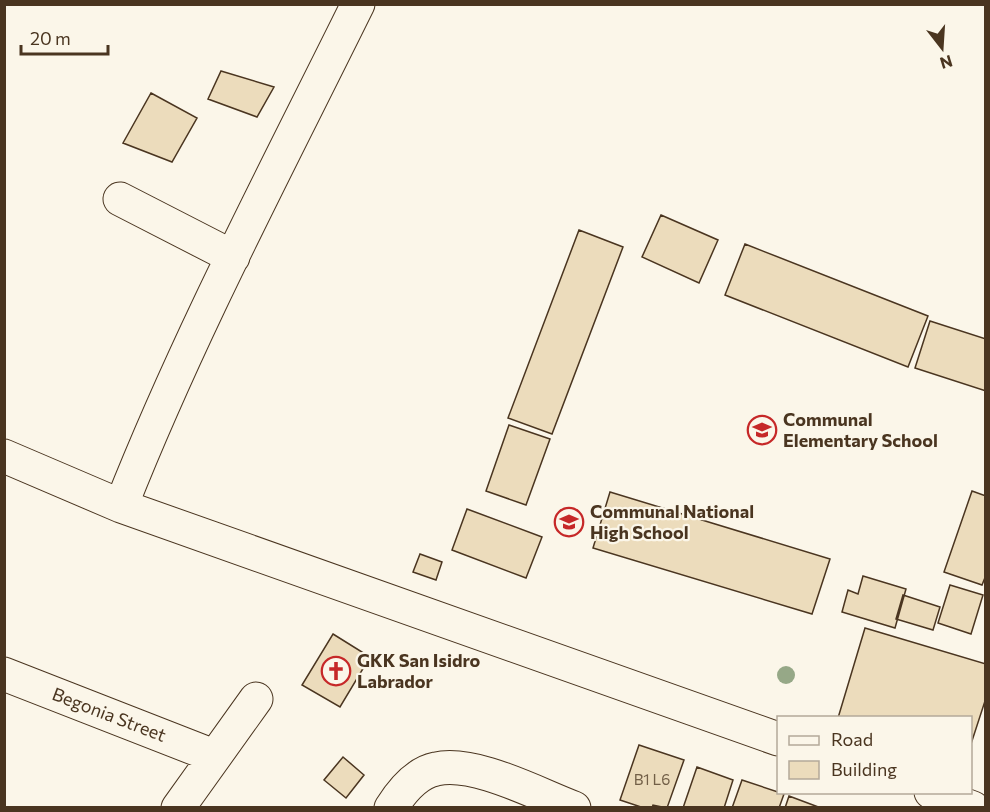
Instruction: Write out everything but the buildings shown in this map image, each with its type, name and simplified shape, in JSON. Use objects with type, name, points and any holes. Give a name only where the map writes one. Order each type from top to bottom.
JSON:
[{"type":"street","points":[[121,506],[150,433],[233,257],[358,4]]},
{"type":"street","points":[[120,198],[233,257]]},
{"type":"street","points":[[4,456],[121,506],[777,739]]},
{"type":"street","name":"Begonia Street","points":[[4,674],[214,756]]},
{"type":"street","points":[[178,807],[256,699]]},
{"type":"street","points":[[391,807],[414,779],[435,769],[462,767],[573,807]]},
{"type":"street","points":[[936,794],[973,807]]},
{"type":"place","name":"Communal Elementary School","points":[[762,430]]},
{"type":"place","name":"Communal National High School","points":[[569,522]]},
{"type":"place","name":"GKK San Isidro Labrador","points":[[336,671]]}]
